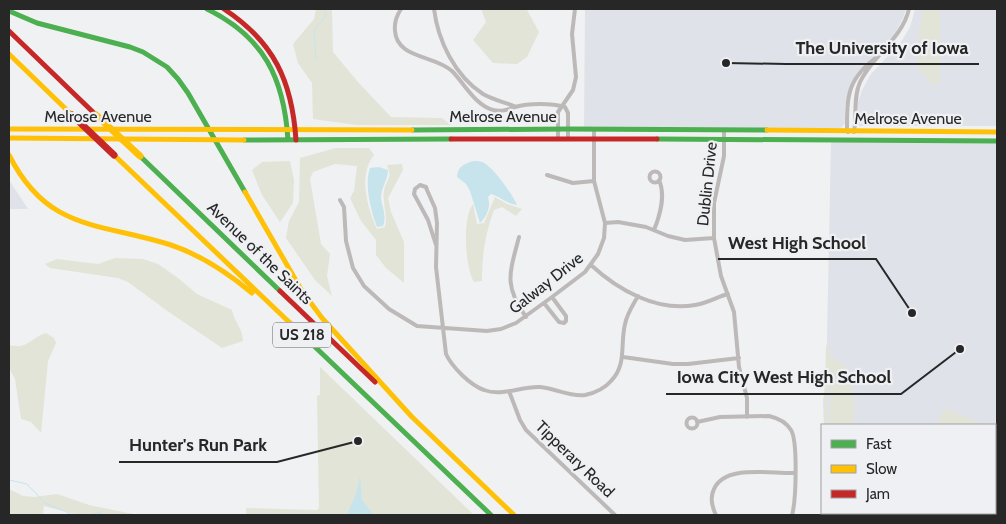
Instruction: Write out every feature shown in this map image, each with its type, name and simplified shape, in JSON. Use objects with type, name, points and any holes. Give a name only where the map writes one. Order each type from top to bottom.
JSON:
[{"type":"main road","points":[[208,9],[232,22],[264,54],[273,68],[284,99],[292,131]]},
{"type":"main road","points":[[224,9],[238,17],[264,43],[283,75],[289,94],[292,140]]},
{"type":"main road","points":[[9,11],[37,23],[130,46],[151,56],[167,67],[178,79],[210,130],[302,292],[322,318],[412,417]]},
{"type":"main road","name":"Avenue of the Saints","points":[[9,31],[514,515]]},
{"type":"main road","name":"Avenue of the Saints","points":[[9,54],[491,515]]},
{"type":"main road","name":"Melrose Avenue","points":[[9,128],[292,131],[594,129],[997,132]]},
{"type":"main road","name":"Melrose Avenue","points":[[9,138],[292,140],[594,138],[997,141]]},
{"type":"main road","points":[[9,155],[30,190],[44,203],[63,215],[84,223],[172,245],[195,254],[227,274],[256,297],[362,392]]},
{"type":"street","points":[[401,9],[396,19],[395,30],[401,44],[408,51],[447,67],[478,102],[492,110],[508,110],[516,107],[553,104],[565,106],[568,113],[568,138]]},
{"type":"street","points":[[433,9],[444,45],[458,69],[478,90],[496,100],[516,107]]},
{"type":"street","points":[[558,138],[558,112],[573,90],[576,77],[572,34],[575,9]]},
{"type":"street","points":[[851,131],[858,88],[878,56],[898,33],[906,20],[909,9]]},
{"type":"street","points":[[851,131],[848,95],[851,86],[866,65],[878,56]]},
{"type":"street","points":[[454,74],[458,69]]},
{"type":"street","points":[[492,110],[496,100]]},
{"type":"street","name":"Galway Drive","points":[[340,200],[344,207],[346,241],[352,268],[364,286],[389,309],[412,324],[444,328],[495,330],[509,326],[526,317],[552,297],[591,266],[602,246],[605,222],[594,182],[594,129]]},
{"type":"street","name":"Dublin Drive","points":[[724,130],[724,156],[714,203],[714,238],[718,264],[734,312],[738,358],[747,398],[747,417]]},
{"type":"street","points":[[547,175],[573,183],[594,182]]},
{"type":"street","points":[[654,230],[662,201],[659,180]]},
{"type":"street","points":[[436,245],[424,211],[414,194],[415,188],[420,185],[426,187],[435,208],[438,230],[436,267],[445,350],[448,359],[471,382],[480,388],[492,392],[510,391],[532,386],[552,388],[574,395],[594,392],[606,386],[615,377],[623,357],[625,325],[629,311],[638,296]]},
{"type":"street","points":[[424,211],[435,208]]},
{"type":"street","points":[[605,222],[618,222],[654,230],[685,240],[714,238]]},
{"type":"street","points":[[519,237],[512,260],[510,277],[515,300],[526,317]]},
{"type":"street","points":[[591,266],[606,278],[656,304],[682,307],[697,305],[728,294]]},
{"type":"street","points":[[544,303],[559,322],[564,323],[567,319],[566,316],[552,297]]},
{"type":"street","points":[[623,357],[673,364],[738,358]]},
{"type":"street","name":"Tipperary Road","points":[[510,391],[520,420],[526,430],[616,515]]},
{"type":"street","points":[[697,422],[720,417],[776,418],[788,426],[794,437],[792,515]]},
{"type":"street","points":[[716,515],[712,501],[713,493],[717,483],[728,475],[739,472],[794,473]]},
{"type":"shaded area","points":[[316,9],[332,9],[333,52],[391,117],[442,118],[451,125],[357,125],[313,119],[312,83],[298,63],[293,44],[314,19]]},
{"type":"shaded area","points":[[481,9],[527,10],[539,32],[527,57],[517,64],[493,63],[473,40],[486,22]]},
{"type":"shaded area","points":[[585,9],[906,9],[895,34],[861,70],[850,86],[845,107],[845,123],[841,128],[584,127]]},
{"type":"shaded area","points":[[915,9],[997,9],[997,126],[859,126],[858,103],[862,90],[871,74],[901,42],[910,27]]},
{"type":"shaded area","points":[[923,9],[940,9],[940,83],[931,83],[918,68],[918,50]]},
{"type":"shaded area","points":[[831,141],[997,143],[997,515],[823,515],[996,514],[996,424],[824,424],[823,400],[826,388]]},
{"type":"shaded area","points":[[336,148],[369,148],[374,155],[369,163],[365,181],[367,201],[377,229],[385,227],[386,222],[384,196],[389,176],[387,165],[402,164],[403,170],[388,198],[391,212],[404,242],[404,283],[386,268],[376,255],[376,240],[361,221],[350,198],[354,191],[357,166],[335,164],[313,172],[310,179],[321,244],[330,254],[327,276],[332,296],[315,280],[286,238],[289,221],[299,202],[300,158]]},
{"type":"shaded area","points":[[290,161],[294,180],[293,203],[280,222],[262,195],[252,170],[262,162]]},
{"type":"shaded area","points":[[9,180],[28,209],[9,209]]},
{"type":"shaded area","points":[[495,197],[507,204],[522,209],[516,216],[502,207],[494,210],[485,245],[482,281],[474,282],[467,254],[467,220],[473,204],[477,224],[484,223]]},
{"type":"shaded area","points":[[115,258],[143,259],[158,264],[197,294],[232,310],[243,341],[222,348],[128,282],[118,278],[50,268],[45,264],[57,259],[98,264]]},
{"type":"shaded area","points":[[46,333],[54,338],[56,343],[48,361],[41,433],[31,422],[21,419],[15,379],[9,368],[9,345],[25,345]]},
{"type":"shaded area","points":[[826,344],[831,357],[842,363],[849,373],[854,402],[854,424],[829,424],[831,388],[827,391],[827,424],[824,424]]},
{"type":"shaded area","points":[[320,367],[474,515],[246,515],[246,508],[317,510],[319,508],[317,396],[320,395]]},
{"type":"shaded area","points":[[945,408],[982,424],[937,424]]},
{"type":"shaded area","points":[[9,489],[23,496],[34,497],[57,494],[89,505],[138,515],[78,515],[44,506],[43,515],[9,515]]},
{"type":"water","points":[[474,161],[486,164],[496,174],[517,205],[491,194],[488,197],[488,211],[480,223],[470,191],[466,184],[457,177],[458,171],[462,166]]},
{"type":"water","points":[[379,167],[388,170],[381,198],[384,222],[383,226],[377,227],[368,190],[368,175],[370,168]]},
{"type":"water","points":[[360,476],[362,500],[374,515],[347,515],[356,494]]},
{"type":"waterway","points":[[316,60],[314,31],[326,15],[324,9]]},
{"type":"waterway","points":[[9,480],[27,484],[45,503],[73,515]]},
{"type":"waterway","points":[[91,515],[98,512],[104,515]]},
{"type":"traffic: fast","points":[[207,9],[227,20],[243,33],[257,46],[267,62],[276,79],[282,97],[288,140]]},
{"type":"traffic: fast","points":[[9,11],[37,23],[130,47],[143,52],[167,67],[188,93],[245,192]]},
{"type":"traffic: fast","points":[[412,130],[767,130]]},
{"type":"traffic: fast","points":[[244,140],[451,139]]},
{"type":"traffic: fast","points":[[657,139],[997,141]]},
{"type":"traffic: fast","points":[[140,156],[280,291]]},
{"type":"traffic: fast","points":[[290,323],[491,515]]},
{"type":"traffic: slow","points":[[9,54],[72,115]]},
{"type":"traffic: slow","points":[[96,115],[140,156]]},
{"type":"traffic: slow","points":[[9,129],[412,130]]},
{"type":"traffic: slow","points":[[767,130],[997,132]]},
{"type":"traffic: slow","points":[[9,138],[244,140]]},
{"type":"traffic: slow","points":[[9,155],[24,180],[41,198],[58,211],[98,227],[182,249],[214,265],[252,293]]},
{"type":"traffic: slow","points":[[114,155],[290,323]]},
{"type":"traffic: slow","points":[[245,192],[302,291],[322,318],[412,417]]},
{"type":"traffic: slow","points":[[410,415],[514,515]]},
{"type":"traffic: jam","points":[[224,9],[256,35],[268,49],[277,65],[285,81],[290,99],[296,140]]},
{"type":"traffic: jam","points":[[9,31],[96,115]]},
{"type":"traffic: jam","points":[[72,115],[114,155]]},
{"type":"traffic: jam","points":[[451,139],[657,139]]},
{"type":"traffic: jam","points":[[280,291],[375,382]]},
{"type":"place","name":"The University of Iowa","points":[[726,63]]},
{"type":"place","name":"West High School","points":[[912,313]]},
{"type":"place","name":"Iowa City West High School","points":[[960,349]]},
{"type":"place","name":"Hunter's Run Park","points":[[358,441]]}]
